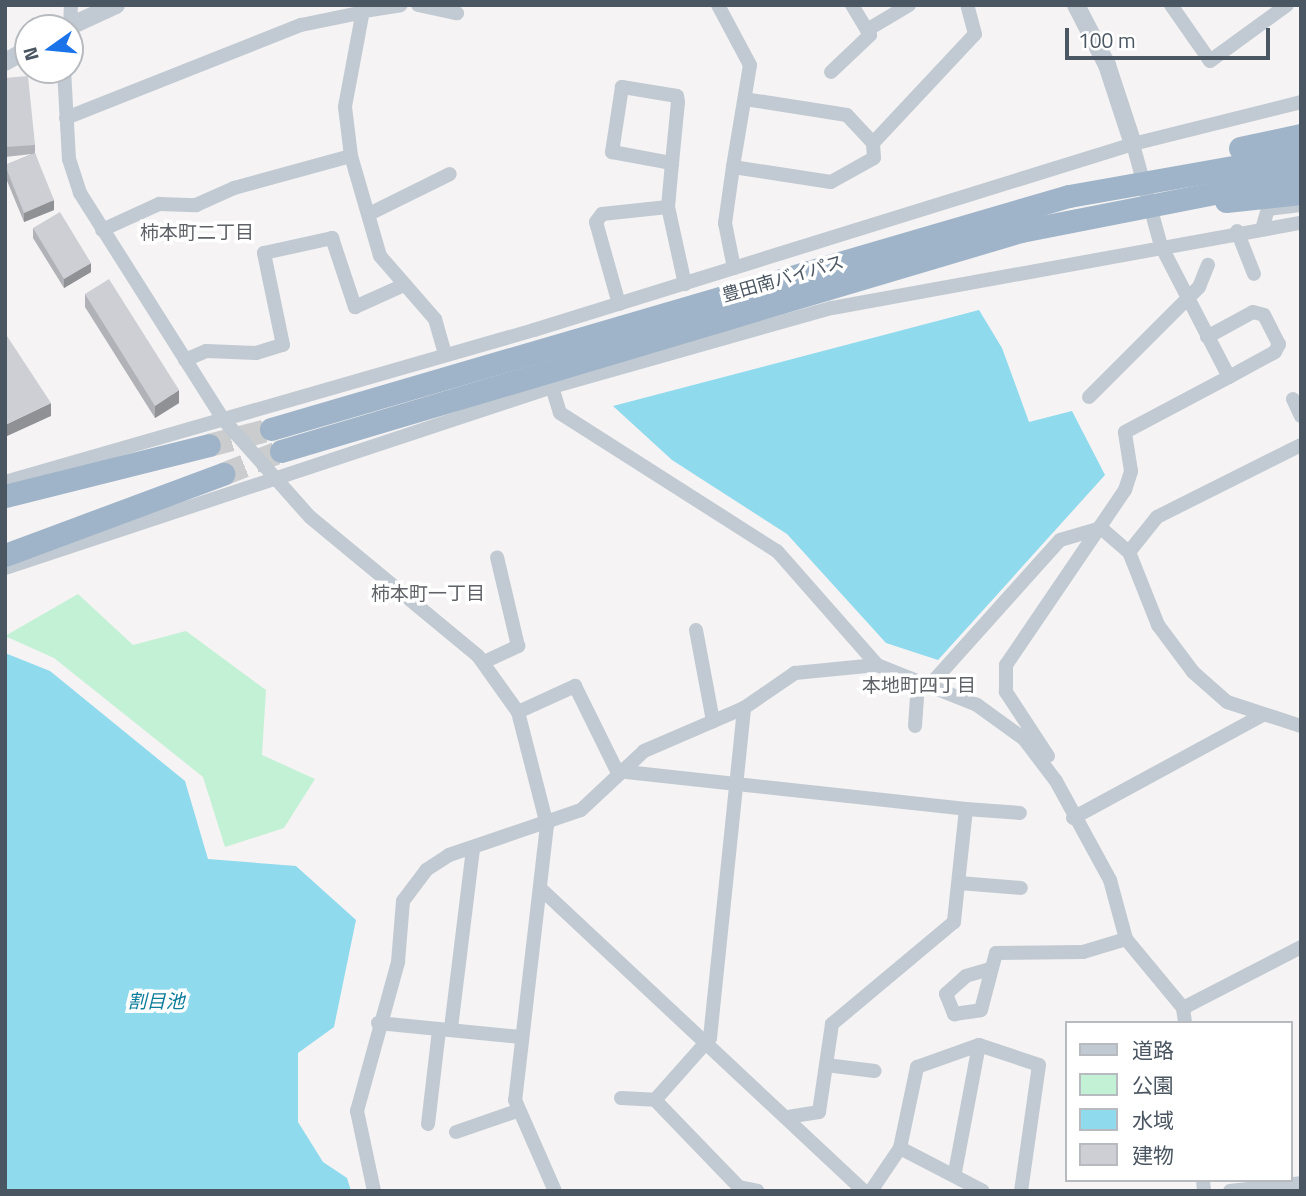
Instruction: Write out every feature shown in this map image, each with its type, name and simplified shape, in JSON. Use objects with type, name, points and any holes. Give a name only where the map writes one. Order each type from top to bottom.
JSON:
[{"type":"highway","points":[[1069,196],[1160,165],[1301,135]]},
{"type":"highway","name":"豊田南バイパス","points":[[271,429],[1069,196],[1301,155]]},
{"type":"highway","name":"豊田南バイパス","points":[[281,452],[1021,231],[1301,176]]},
{"type":"highway","points":[[1021,231],[1041,237],[1206,203],[1301,193]]},
{"type":"highway","points":[[5,496],[166,458],[209,445]]},
{"type":"highway","points":[[5,555],[216,475]]},
{"type":"street","points":[[84,21],[116,5]]},
{"type":"street","points":[[66,118],[301,24],[364,9],[401,5]]},
{"type":"street","points":[[418,5],[457,13]]},
{"type":"street","points":[[718,5],[748,57],[745,99],[725,223],[734,268]]},
{"type":"street","points":[[831,72],[870,35],[852,5]]},
{"type":"street","points":[[867,30],[909,5]]},
{"type":"street","points":[[873,143],[975,34],[967,5]]},
{"type":"street","points":[[1076,5],[1107,65],[1139,164],[1161,246],[1185,298],[1229,377]]},
{"type":"street","points":[[1176,8],[1210,61],[1287,5]]},
{"type":"street","points":[[364,9],[345,107],[351,156],[380,256],[435,319],[445,355]]},
{"type":"street","points":[[65,84],[69,159],[102,230],[222,418],[310,517],[484,662],[519,712],[547,825],[521,1037],[517,1111],[555,1191]]},
{"type":"street","points":[[672,163],[612,152],[622,87],[677,96],[672,163],[668,207],[685,284]]},
{"type":"street","points":[[733,167],[839,182],[874,158],[873,143],[847,115],[745,99]]},
{"type":"street","points":[[5,482],[619,304],[1133,144],[1301,102]]},
{"type":"street","points":[[102,230],[159,204],[196,205],[351,156]]},
{"type":"street","points":[[369,214],[450,174]]},
{"type":"street","points":[[1263,226],[1268,209],[1301,205]]},
{"type":"street","points":[[619,304],[597,215],[668,207]]},
{"type":"street","points":[[5,568],[272,477],[552,387],[843,305],[1263,226],[1301,223]]},
{"type":"street","points":[[1237,231],[1254,274]]},
{"type":"street","points":[[185,360],[206,351],[256,353],[284,345],[264,253],[332,238],[355,307],[404,285]]},
{"type":"street","points":[[1089,397],[1185,298],[1209,265]]},
{"type":"street","points":[[1056,781],[1056,768],[1006,692],[1005,672],[1101,528],[1130,471],[1125,432],[1275,352],[1279,344],[1264,314],[1253,312],[1207,337]]},
{"type":"street","points":[[552,387],[560,413],[777,551],[877,665],[1006,723],[1056,781],[1073,818],[1110,880],[1126,939],[1184,1015],[1301,947]]},
{"type":"street","points":[[1293,399],[1301,416]]},
{"type":"street","points":[[1129,552],[1157,517],[1301,445]]},
{"type":"street","points":[[1101,528],[1129,552],[1158,625],[1193,672],[1227,702],[1261,716],[1301,726]]},
{"type":"street","points":[[915,726],[924,685],[1060,540],[1101,528]]},
{"type":"street","points":[[484,662],[518,646],[497,557]]},
{"type":"street","points":[[696,630],[713,720]]},
{"type":"street","points":[[374,1191],[357,1111],[378,1023],[398,962],[403,901],[426,870],[473,848],[547,825],[592,802],[617,771],[644,751],[744,708],[795,673],[877,665]]},
{"type":"street","points":[[519,712],[580,689],[617,771]]},
{"type":"street","points":[[655,1100],[708,1045],[739,784],[744,708]]},
{"type":"street","points":[[1073,818],[1261,716]]},
{"type":"street","points":[[617,771],[1020,813]]},
{"type":"street","points":[[788,1117],[819,1112],[832,1024],[954,922],[966,808]]},
{"type":"street","points":[[428,1124],[473,848]]},
{"type":"street","points":[[959,883],[1021,888]]},
{"type":"street","points":[[540,888],[788,1117],[864,1191]]},
{"type":"street","points":[[990,969],[996,953],[1083,953],[1126,939]]},
{"type":"street","points":[[378,1023],[521,1037]]},
{"type":"street","points":[[955,1172],[979,1045]]},
{"type":"street","points":[[871,1191],[900,1148],[917,1067],[979,1045],[1039,1065],[1021,1191]]},
{"type":"street","points":[[826,1065],[876,1071]]},
{"type":"street","points":[[621,1098],[655,1100],[740,1187],[758,1191]]},
{"type":"street","points":[[456,1132],[517,1111]]},
{"type":"street","points":[[900,1148],[955,1172],[983,1191]]},
{"type":"street","points":[[1230,1191],[1301,1183]]},
{"type":"green space","points":[[78,594],[133,645],[186,631],[266,690],[262,755],[315,779],[284,828],[225,847],[203,777],[54,658],[5,636]]},
{"type":"water","points":[[979,310],[1002,348],[1029,422],[1072,411],[1105,475],[938,660],[886,643],[787,534],[672,460],[613,406]]},
{"type":"water","name":"割目池","points":[[5,653],[50,671],[185,781],[208,859],[296,866],[356,920],[334,1027],[298,1053],[298,1122],[323,1162],[347,1178],[351,1191],[5,1191]]},
{"type":"building","points":[[14,77],[14,84],[29,84],[35,145],[5,147],[5,78]]},
{"type":"building","points":[[35,153],[54,200],[24,213],[5,165]]},
{"type":"building","points":[[60,212],[91,263],[64,279],[33,228]]},
{"type":"building","points":[[109,279],[179,390],[155,406],[85,294]]},
{"type":"building","points":[[5,333],[51,403],[5,425]]},
{"type":"tunnel","points":[[209,445],[271,429]]},
{"type":"tunnel","points":[[223,474],[281,451]]},
{"type":"district","name":"柿本町二丁目","points":[[197,232]]},
{"type":"district","name":"柿本町一丁目","points":[[428,593]]},
{"type":"district","name":"本地町四丁目","points":[[919,685]]}]
